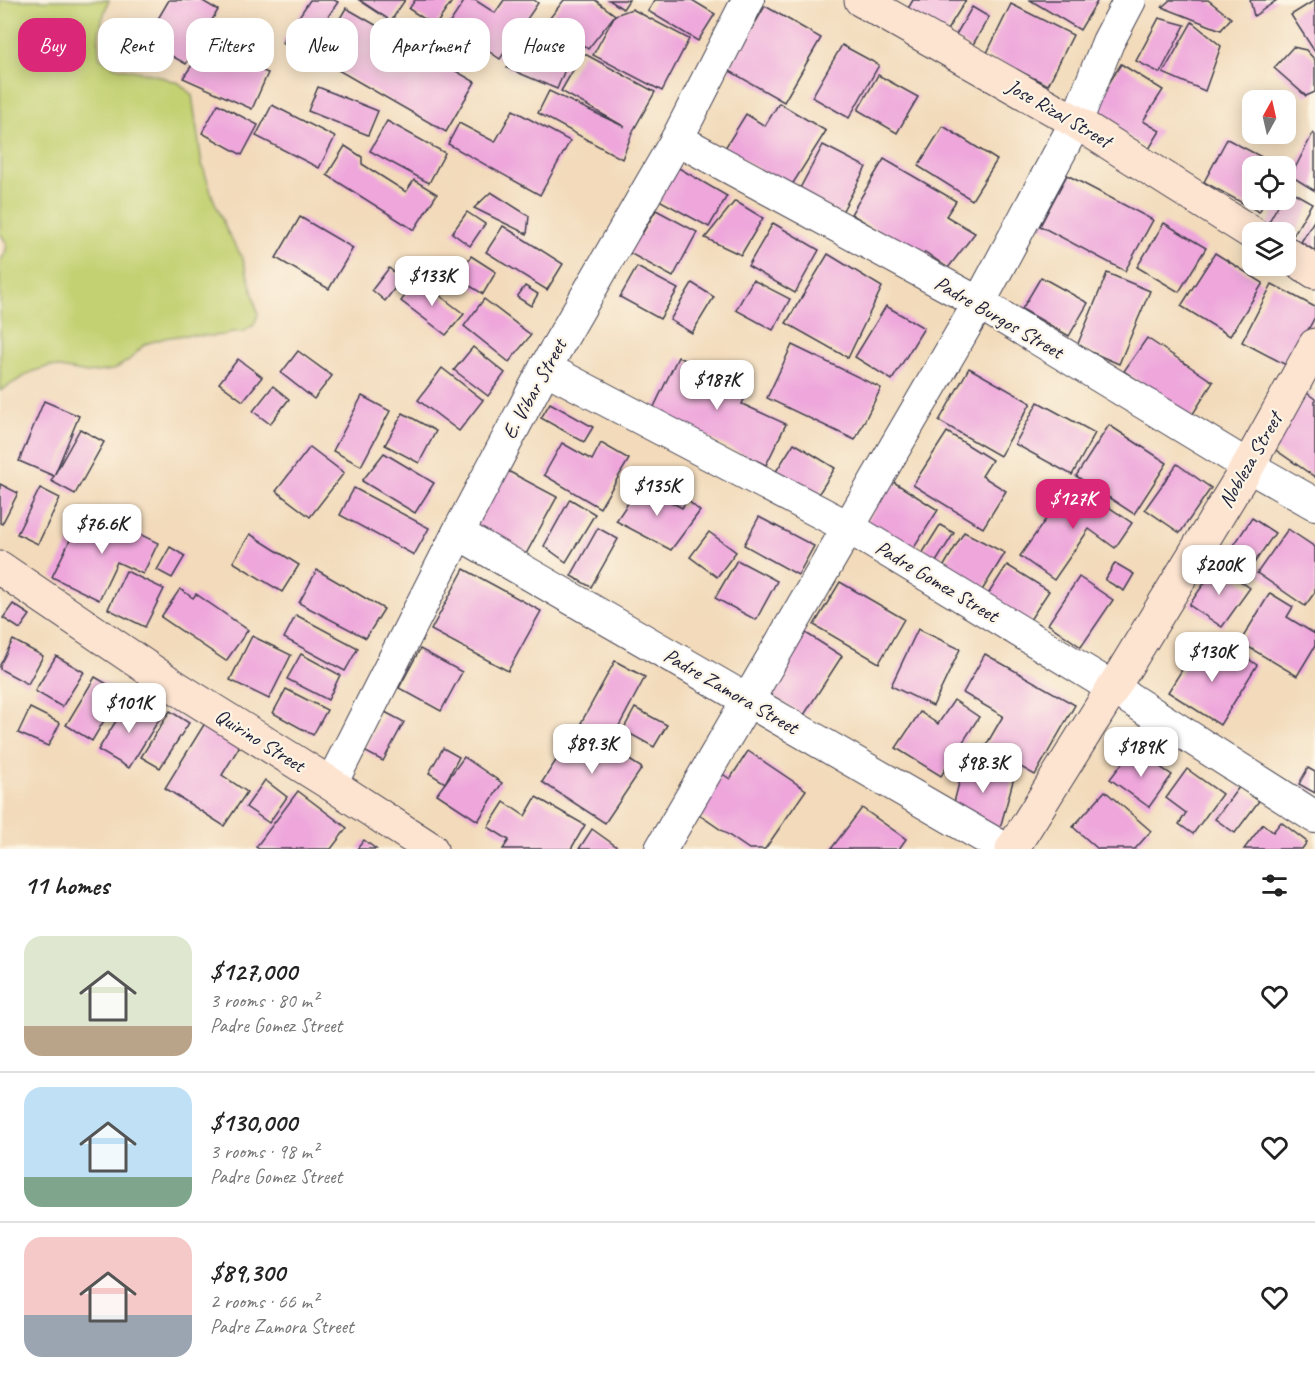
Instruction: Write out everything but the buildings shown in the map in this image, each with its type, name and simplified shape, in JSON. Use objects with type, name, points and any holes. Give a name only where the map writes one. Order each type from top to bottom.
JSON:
[{"type":"street","name":"E. Vibar Street","points":[[331,784],[458,532],[544,368],[677,139],[748,0]]},
{"type":"street","name":"Jose Rizal Street","points":[[861,0],[1077,122],[1242,227]]},
{"type":"street","points":[[661,849],[979,303],[1077,122],[1108,42],[1130,0]]},
{"type":"street","name":"Padre Burgos Street","points":[[677,139],[979,303],[1315,504]]},
{"type":"street","points":[[1296,260],[1315,272]]},
{"type":"street","name":"Nobleza Street","points":[[1012,849],[1248,466],[1315,345]]},
{"type":"street","name":"Padre Gomez Street","points":[[544,368],[848,527],[1113,688],[1315,817]]},
{"type":"street","name":"Padre Zamora Street","points":[[458,532],[1005,849]]},
{"type":"street","name":"Quirino Street","points":[[0,568],[174,686],[431,849]]},
{"type":"green space","points":[[0,0],[109,0],[103,18],[98,18],[98,72],[152,74],[179,83],[192,95],[202,164],[227,231],[242,257],[258,314],[254,325],[243,332],[165,338],[145,344],[128,361],[113,370],[87,373],[50,366],[31,372],[0,391],[0,262],[6,251],[7,243],[0,234]]}]
